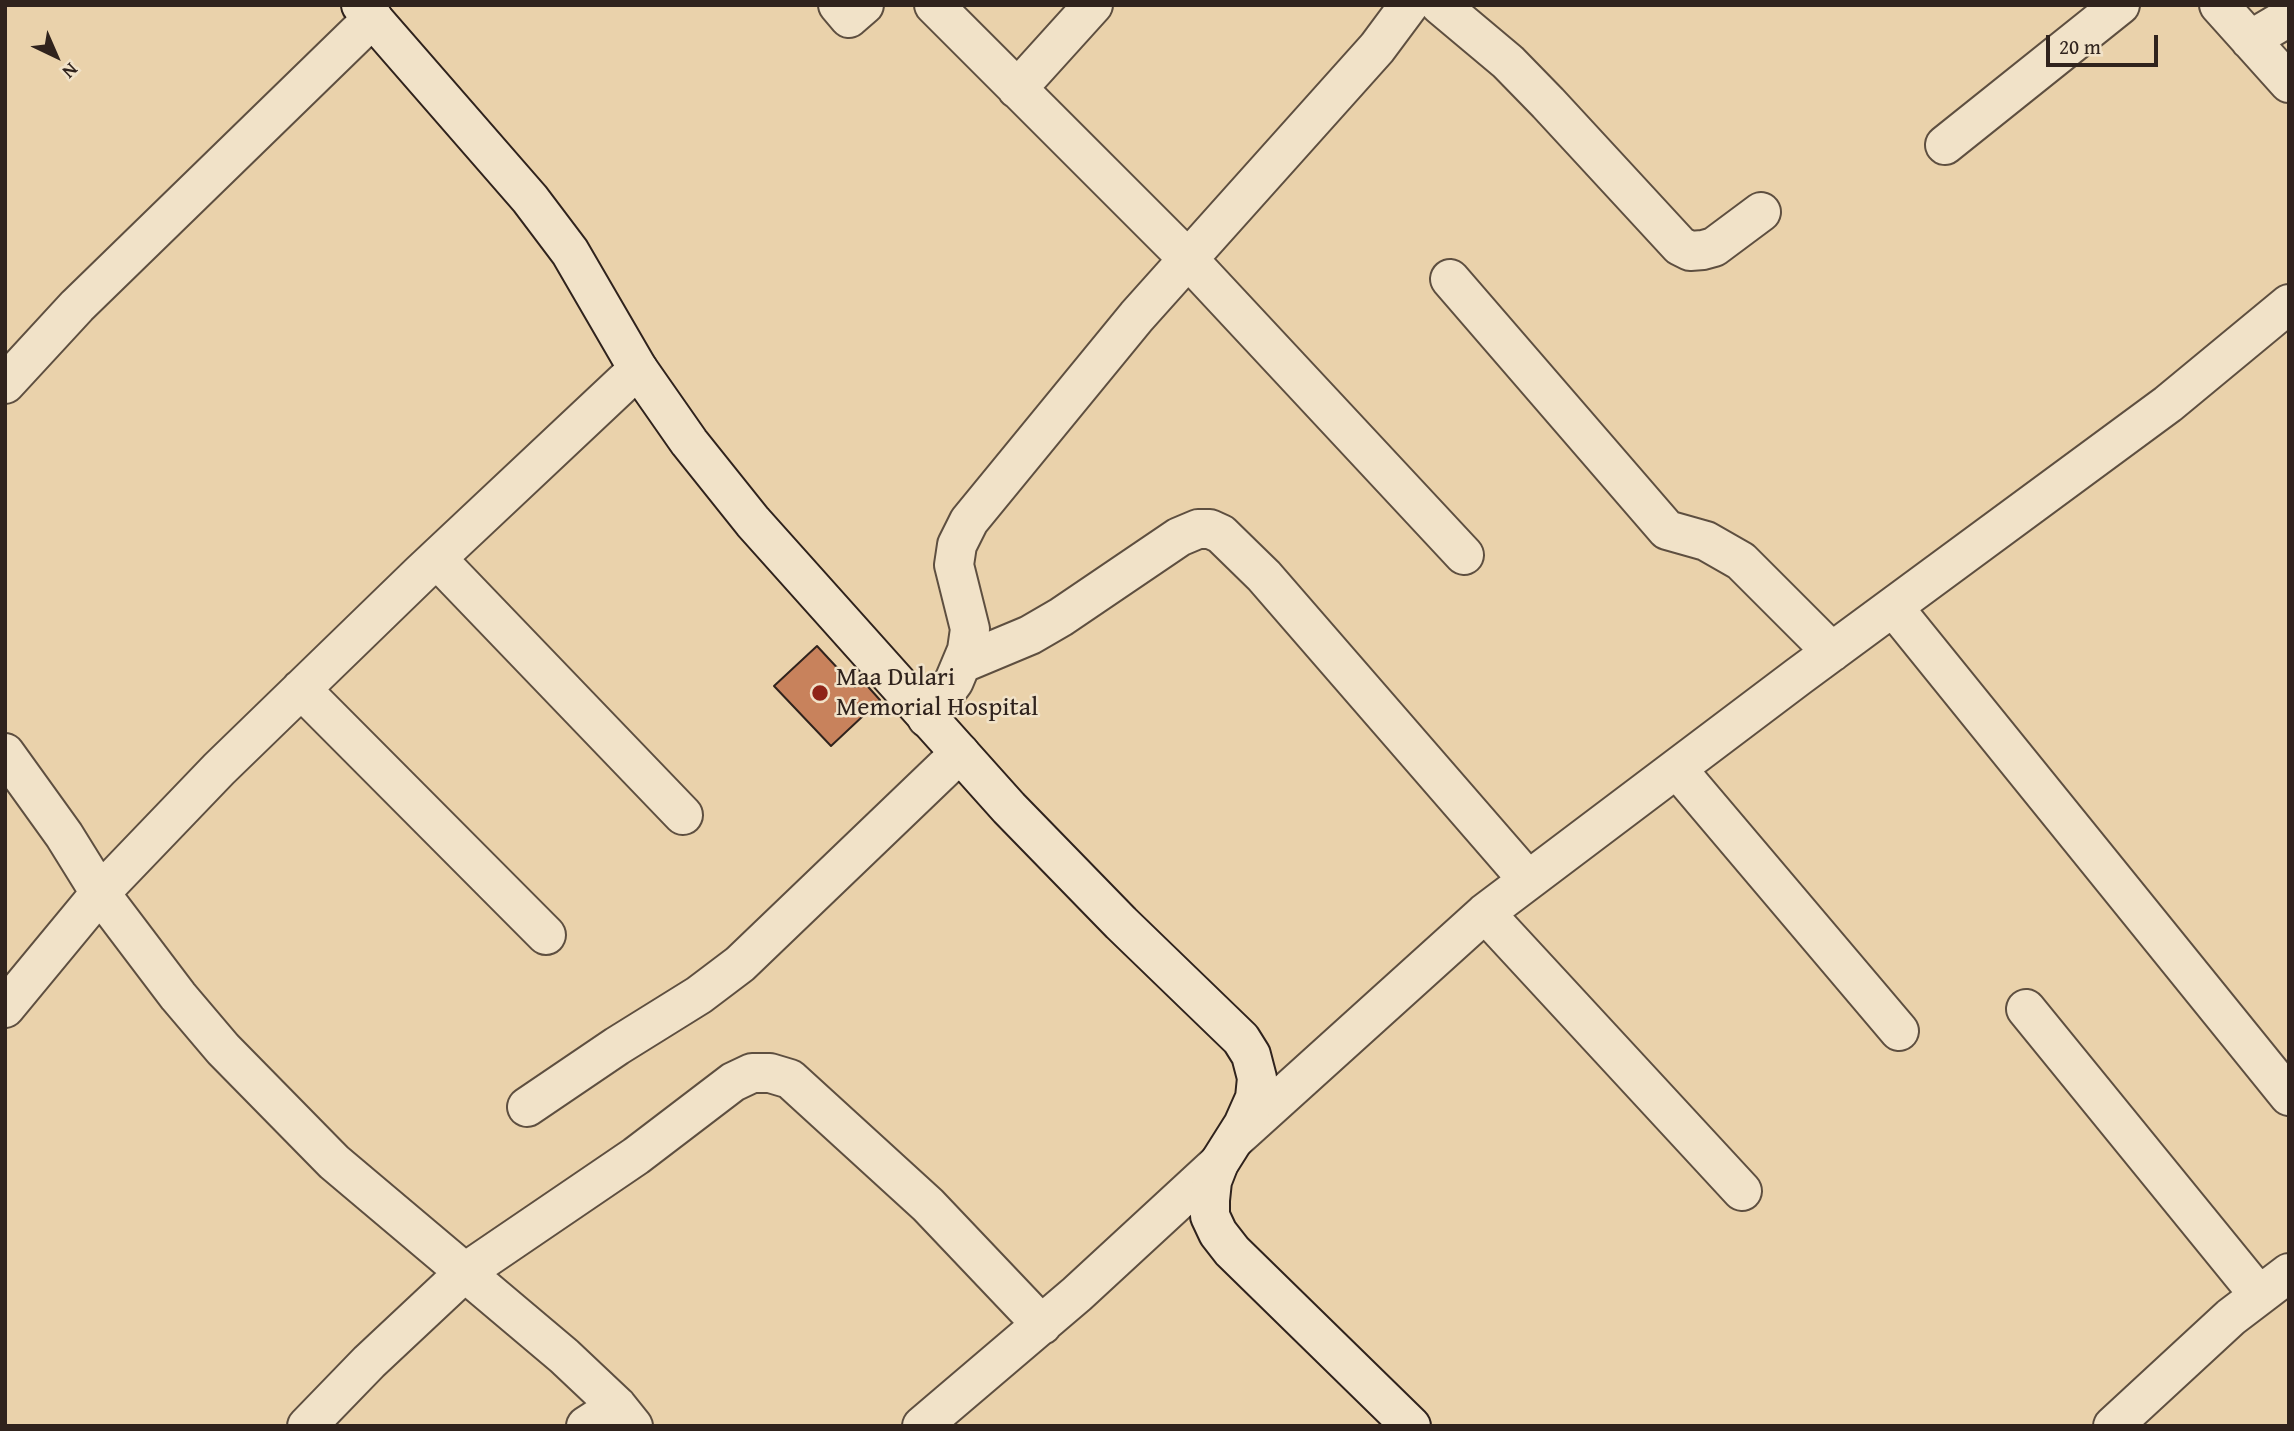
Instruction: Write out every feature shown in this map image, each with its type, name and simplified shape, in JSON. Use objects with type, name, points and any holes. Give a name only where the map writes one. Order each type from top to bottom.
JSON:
[{"type":"street","points":[[838,5],[849,18],[864,5]]},
{"type":"street","points":[[934,5],[1188,259],[1464,555]]},
{"type":"street","points":[[1017,89],[1093,5]]},
{"type":"street","points":[[927,718],[954,681],[963,663],[970,629],[954,565],[957,545],[969,521],[1104,356],[1377,48],[1409,5]]},
{"type":"street","points":[[1440,5],[1508,62],[1680,246],[1690,251],[1714,247],[1760,212]]},
{"type":"street","points":[[1945,145],[2120,5]]},
{"type":"street","points":[[2219,5],[2289,83]]},
{"type":"street","points":[[5,384],[77,306],[367,12],[530,199],[570,252],[638,369],[689,442],[753,522],[1009,808],[1121,923],[1241,1039],[1251,1055],[1257,1078],[1255,1098],[1212,1181],[1210,1216],[1225,1242],[1411,1426]]},
{"type":"street","points":[[2250,40],[2289,17]]},
{"type":"street","points":[[1450,279],[1667,530],[1706,541],[1741,561],[1832,652]]},
{"type":"street","points":[[922,1426],[1042,1325],[1485,913],[2168,404],[2289,304]]},
{"type":"street","points":[[5,1008],[100,893],[219,769],[638,369]]},
{"type":"street","points":[[963,663],[1030,635],[1179,537],[1198,529],[1210,528],[1221,534],[1264,576],[1528,880]]},
{"type":"street","points":[[437,559],[683,815]]},
{"type":"street","points":[[1894,608],[2289,1096]]},
{"type":"street","points":[[301,690],[546,935]]},
{"type":"street","points":[[5,753],[64,835],[100,893],[178,996],[223,1049],[334,1162],[564,1356],[612,1419]]},
{"type":"street","points":[[527,1107],[699,995],[740,964],[960,753]]},
{"type":"street","points":[[1677,769],[1899,1031]]},
{"type":"street","points":[[1485,913],[1742,1191]]},
{"type":"street","points":[[2026,1009],[2274,1284],[2231,1317],[2113,1426]]},
{"type":"street","points":[[307,1426],[369,1362],[464,1273],[636,1156],[733,1082],[752,1073],[770,1073],[790,1079],[928,1205],[1042,1325]]},
{"type":"building","points":[[817,646],[855,687],[862,680],[880,700],[831,746],[774,686]]},
{"type":"place","name":"Maa Dulari Memorial Hospital","points":[[820,693]]}]
